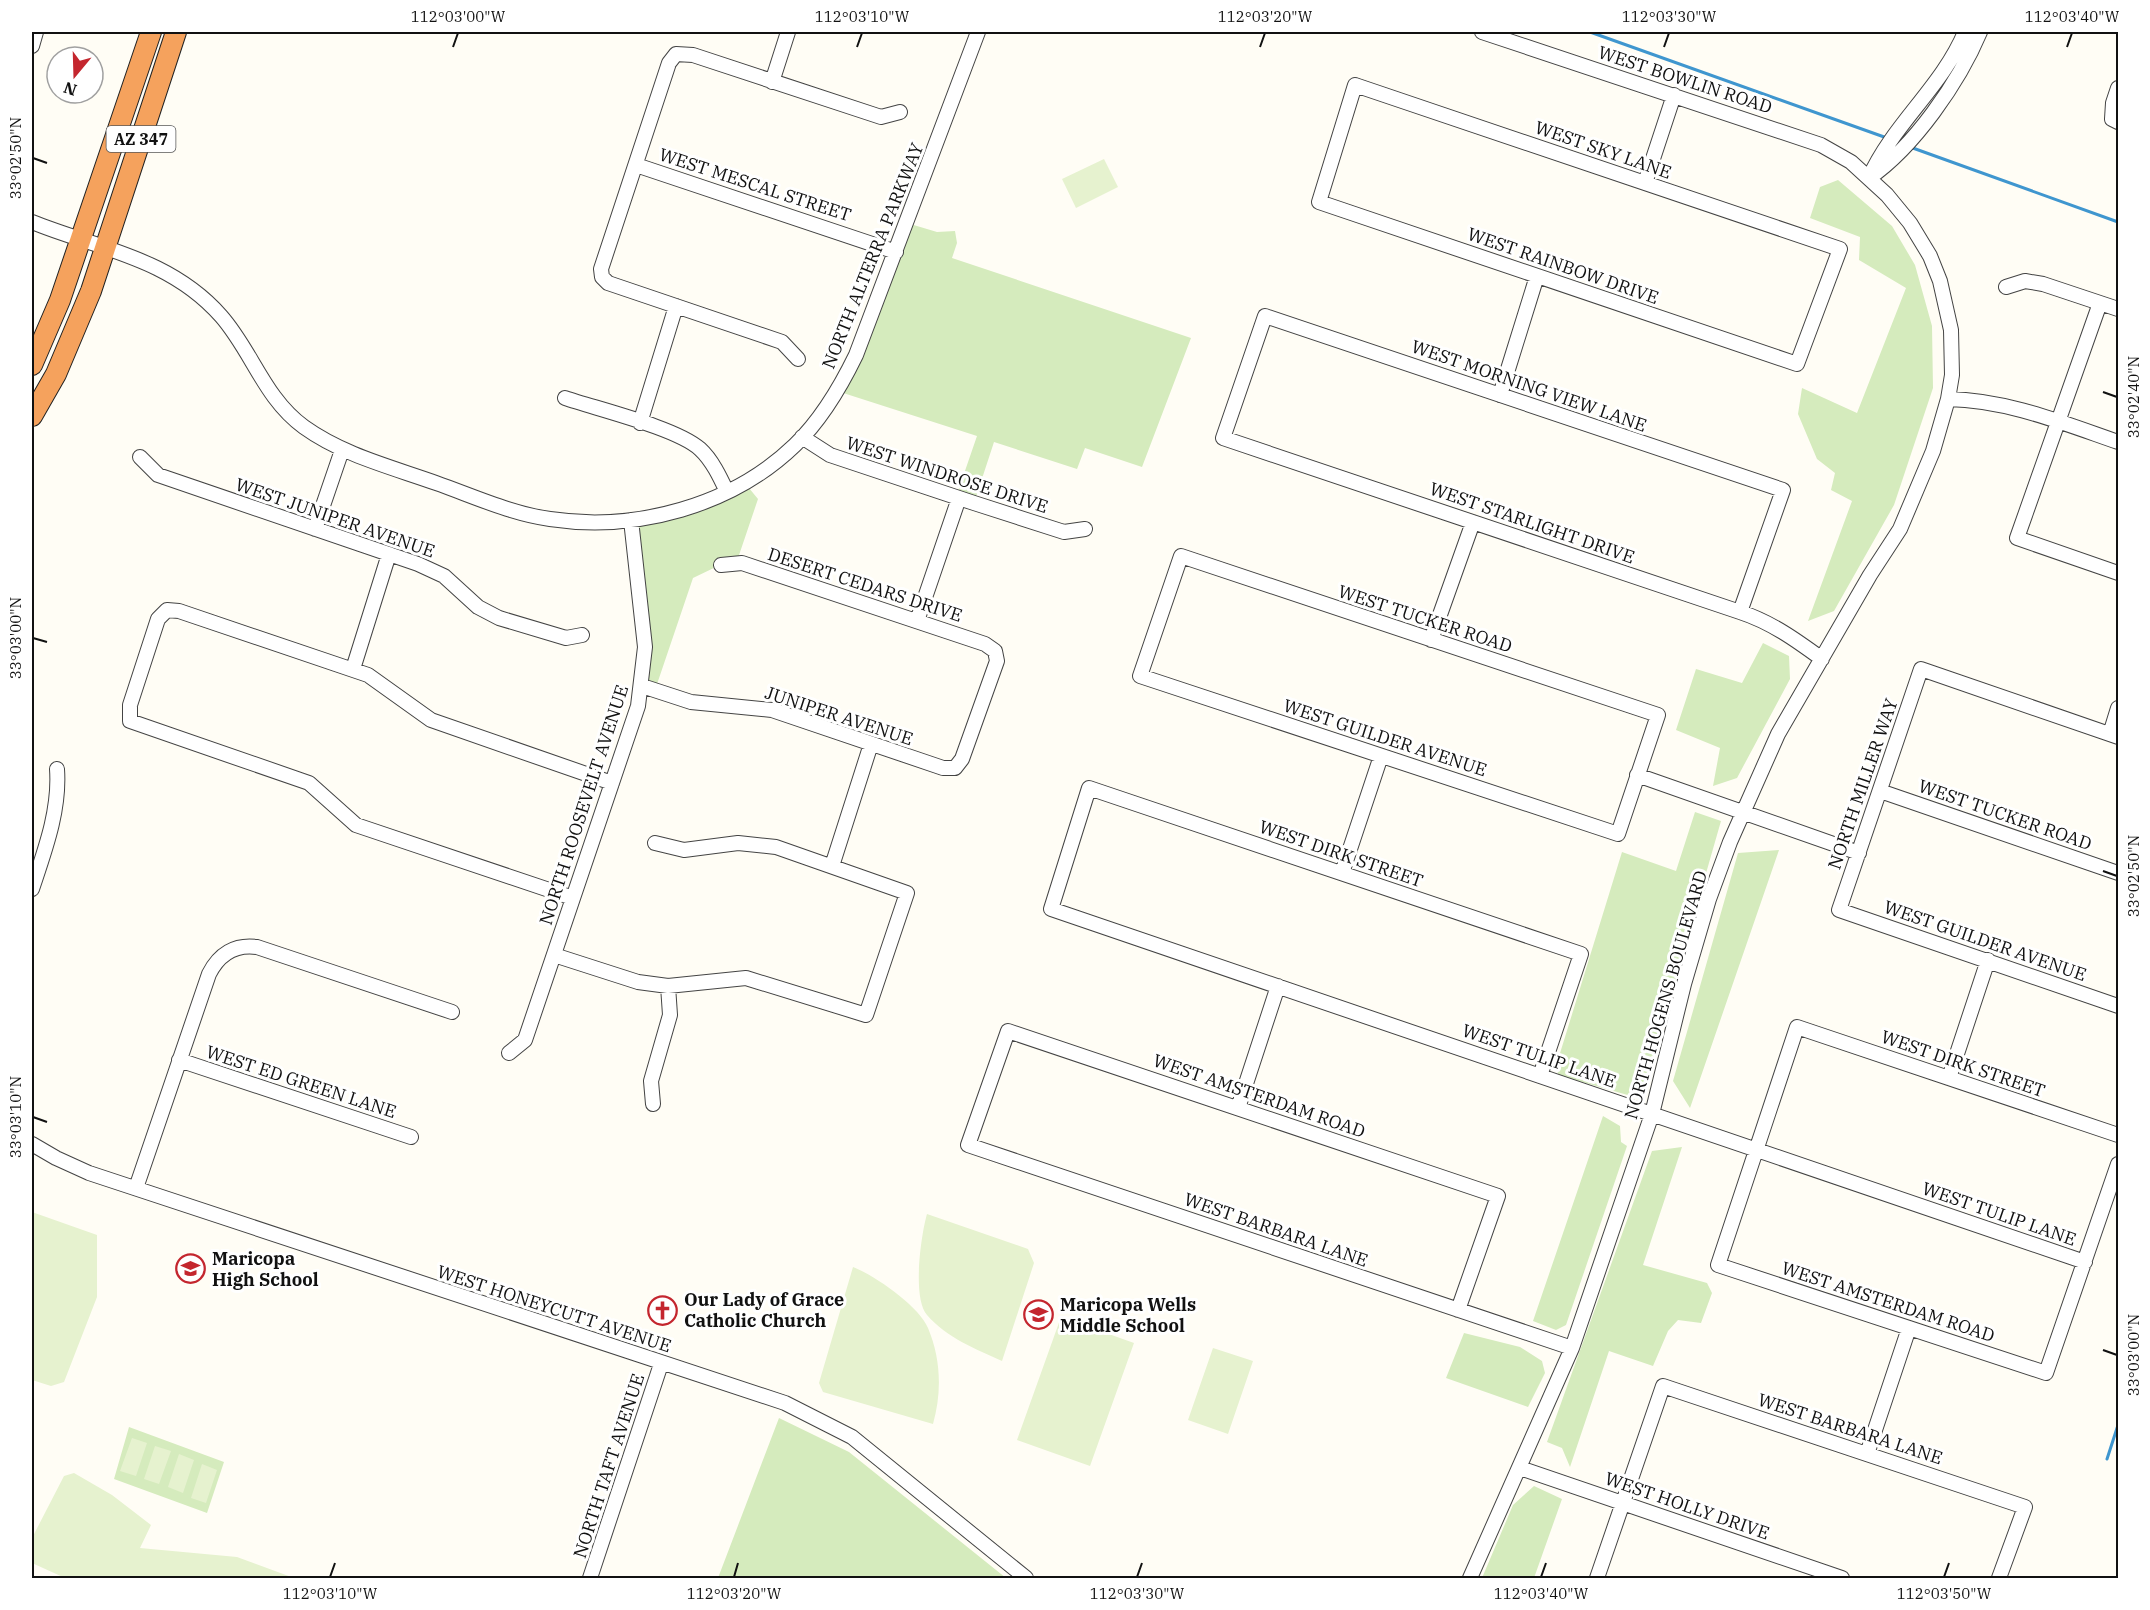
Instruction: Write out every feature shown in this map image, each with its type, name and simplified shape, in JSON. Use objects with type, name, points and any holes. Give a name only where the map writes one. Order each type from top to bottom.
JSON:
[{"type":"highway","name":"AZ 347","points":[[32,365],[51,325],[82,240],[151,32]]},
{"type":"highway","name":"AZ 347","points":[[32,416],[73,338],[106,246],[176,32]]},
{"type":"street","points":[[32,46],[36,32]]},
{"type":"street","points":[[772,82],[788,32]]},
{"type":"street","name":"NORTH ALTERRA PARKWAY","points":[[32,222],[106,246],[160,267],[196,292],[222,317],[268,390],[287,412],[303,426],[342,450],[546,519],[573,522],[631,520],[663,516],[727,492],[783,455],[802,437],[836,394],[847,374],[896,252],[978,32]]},
{"type":"street","name":"WEST BOWLIN ROAD","points":[[1482,32],[1821,145],[1851,162],[1869,178]]},
{"type":"street","points":[[1869,178],[1906,133],[1965,32]]},
{"type":"street","points":[[1906,133],[1946,96],[1966,63],[1980,32]]},
{"type":"street","points":[[798,359],[782,342],[608,283],[602,277],[602,269],[669,63],[675,54],[693,55],[881,117],[900,112]]},
{"type":"street","name":"WEST SKY LANE","points":[[1319,202],[1355,85],[1840,249],[1797,364]]},
{"type":"street","points":[[2115,120],[2113,103],[2118,88]]},
{"type":"street","points":[[1645,183],[1674,95]]},
{"type":"street","name":"WEST MESCAL STREET","points":[[636,165],[896,252]]},
{"type":"street","name":"NORTH HOGENS BOULEVARD","points":[[1470,1578],[1572,1348],[1652,1114],[1684,984],[1709,899],[1743,812],[1778,734],[1870,575],[1900,529],[1933,451],[1948,399],[1952,375],[1951,330],[1940,281],[1930,256],[1910,224],[1869,178]]},
{"type":"street","name":"WEST RAINBOW DRIVE","points":[[1319,202],[1797,364]]},
{"type":"street","points":[[1500,396],[1537,276]]},
{"type":"street","points":[[2006,287],[2025,281],[2043,284],[2118,309]]},
{"type":"street","points":[[2100,303],[2017,538],[2118,573]]},
{"type":"street","points":[[640,423],[676,306]]},
{"type":"street","name":"WEST MORNING VIEW LANE","points":[[1223,438],[1265,316],[1783,490],[1740,612]]},
{"type":"street","points":[[565,398],[681,436],[700,449],[719,473],[727,492]]},
{"type":"street","points":[[1948,399],[1965,399],[2032,412],[2118,442]]},
{"type":"street","name":"WEST WINDROSE DRIVE","points":[[802,437],[830,455],[959,498],[1064,532],[1085,529]]},
{"type":"street","name":"WEST STARLIGHT DRIVE","points":[[1223,438],[1740,612],[1786,633],[1822,658]]},
{"type":"street","points":[[315,529],[342,450]]},
{"type":"street","name":"WEST JUNIPER AVENUE","points":[[140,457],[158,475],[389,554],[444,576],[478,607],[499,618],[566,638],[582,635]]},
{"type":"street","points":[[917,621],[959,498]]},
{"type":"street","name":"NORTH ROOSEVELT AVENUE","points":[[509,1053],[525,1040],[638,706],[645,647],[631,520]]},
{"type":"street","points":[[1431,640],[1473,522]]},
{"type":"street","points":[[353,669],[389,554]]},
{"type":"street","name":"WEST TUCKER ROAD","points":[[1140,676],[1181,556],[1658,715],[1637,775]]},
{"type":"street","name":"DESERT CEDARS DRIVE","points":[[720,565],[741,564],[986,644],[995,651],[997,661],[962,759],[955,768]]},
{"type":"street","points":[[573,898],[356,825],[309,783],[130,721],[130,705],[158,619],[167,610],[179,611],[353,669],[368,675],[431,720],[612,783]]},
{"type":"street","name":"NORTH MILLER WAY","points":[[1839,910],[1921,669],[2114,735]]},
{"type":"street","name":"WEST GUILDER AVENUE","points":[[1140,676],[1618,834],[1637,775]]},
{"type":"street","name":"JUNIPER AVENUE","points":[[642,686],[691,702],[772,710],[943,768],[955,768]]},
{"type":"street","points":[[2114,735],[2118,708]]},
{"type":"street","points":[[832,866],[871,744]]},
{"type":"street","points":[[1342,873],[1381,756]]},
{"type":"street","points":[[32,889],[53,820],[57,796],[57,769]]},
{"type":"street","points":[[1637,775],[1859,854]]},
{"type":"street","name":"WEST DIRK STREET","points":[[1051,909],[1089,788],[1581,954],[1540,1076]]},
{"type":"street","name":"WEST TUCKER ROAD","points":[[1880,791],[2118,873]]},
{"type":"street","points":[[554,955],[638,982],[668,986],[746,978],[866,1015],[907,893],[776,847],[738,843],[684,850],[655,843]]},
{"type":"street","name":"WEST TULIP LANE","points":[[1051,909],[2085,1262]]},
{"type":"street","name":"WEST GUILDER AVENUE","points":[[1839,910],[2118,1006]]},
{"type":"street","points":[[136,1188],[208,974],[217,960],[226,952],[239,947],[257,947],[452,1012]]},
{"type":"street","points":[[1949,1078],[1988,960]]},
{"type":"street","points":[[653,1104],[651,1081],[670,1015],[668,986]]},
{"type":"street","points":[[1238,1108],[1278,986]]},
{"type":"street","name":"WEST DIRK STREET","points":[[1756,1150],[1797,1027],[2118,1135]]},
{"type":"street","name":"WEST AMSTERDAM ROAD","points":[[968,1145],[1008,1031],[1238,1108],[1498,1196],[1458,1310]]},
{"type":"street","name":"WEST ED GREEN LANE","points":[[179,1060],[411,1137]]},
{"type":"street","name":"WEST HONEYCUTT AVENUE","points":[[32,1144],[71,1165],[136,1188],[661,1364],[785,1403],[852,1437],[1026,1578]]},
{"type":"street","name":"WEST BARBARA LANE","points":[[968,1145],[1572,1348]]},
{"type":"street","name":"WEST AMSTERDAM ROAD","points":[[1756,1150],[1718,1265],[2046,1373],[2085,1262]]},
{"type":"street","points":[[2085,1262],[2118,1164]]},
{"type":"street","points":[[1867,1454],[1909,1328]]},
{"type":"street","name":"NORTH TAFT AVENUE","points":[[590,1578],[661,1364]]},
{"type":"street","name":"WEST BARBARA LANE","points":[[1623,1503],[1663,1386],[2025,1507],[1999,1578]]},
{"type":"street","name":"WEST HOLLY DRIVE","points":[[1520,1468],[1842,1578]]},
{"type":"street","points":[[1597,1578],[1623,1503]]},
{"type":"green space","points":[[1104,159],[1118,187],[1076,208],[1062,179]]},
{"type":"green space","points":[[1838,180],[1892,226],[1915,265],[1932,326],[1933,388],[1894,505],[1834,611],[1808,621],[1852,501],[1831,490],[1835,473],[1817,459],[1798,414],[1802,388],[1857,413],[1906,288],[1859,260],[1860,237],[1810,218],[1820,187]]},
{"type":"green space","points":[[907,223],[937,232],[955,231],[957,243],[952,258],[1191,338],[1142,467],[1085,448],[1077,469],[994,442],[974,503],[956,497],[977,436],[837,391]]},
{"type":"green space","points":[[744,482],[758,499],[736,564],[720,565],[693,578],[655,690],[642,686],[631,520]]},
{"type":"green space","points":[[1763,643],[1789,656],[1790,679],[1737,778],[1713,786],[1720,748],[1676,730],[1696,669],[1742,683]]},
{"type":"green space","points":[[1695,812],[1721,821],[1645,1086],[1638,1098],[1558,1075],[1557,1063],[1622,852],[1676,871]]},
{"type":"green space","points":[[1779,850],[1690,1108],[1673,1081],[1738,853]]},
{"type":"green space","points":[[1603,1116],[1620,1126],[1621,1142],[1627,1146],[1566,1325],[1556,1330],[1533,1321]]},
{"type":"green space","points":[[1682,1147],[1643,1265],[1707,1283],[1712,1293],[1701,1323],[1678,1320],[1668,1331],[1653,1366],[1609,1351],[1570,1467],[1562,1448],[1547,1442],[1652,1151]]},
{"type":"green space","points":[[32,1212],[97,1235],[97,1297],[64,1382],[51,1386],[32,1380]]},
{"type":"green space","points":[[927,1214],[1028,1249],[1034,1263],[1002,1361],[944,1330],[927,1315],[922,1307],[919,1266]]},
{"type":"green space","points":[[853,1267],[895,1292],[915,1310],[928,1328],[936,1352],[939,1376],[938,1400],[933,1424],[823,1392],[819,1383]]},
{"type":"green space","points":[[1061,1317],[1134,1343],[1090,1466],[1017,1440]]},
{"type":"green space","points":[[1464,1333],[1520,1347],[1542,1361],[1545,1373],[1528,1407],[1446,1378]]},
{"type":"green space","points":[[1213,1348],[1253,1361],[1228,1434],[1188,1420]]},
{"type":"green space","points":[[779,1418],[849,1452],[1006,1578],[718,1578]]},
{"type":"green space","points":[[129,1427],[224,1462],[207,1513],[114,1479]]},
{"type":"green space","points":[[132,1438],[147,1443],[136,1476],[120,1471]]},
{"type":"green space","points":[[155,1446],[171,1451],[159,1484],[144,1479]]},
{"type":"green space","points":[[179,1454],[194,1460],[183,1493],[168,1487]]},
{"type":"green space","points":[[202,1464],[217,1470],[206,1503],[191,1498]]},
{"type":"green space","points":[[74,1473],[112,1495],[151,1525],[140,1548],[237,1557],[294,1578],[65,1578],[32,1563],[32,1538],[64,1476]]},
{"type":"green space","points":[[1534,1486],[1562,1499],[1534,1578],[1482,1578],[1513,1505]]},
{"type":"waterway","points":[[1590,32],[1887,138]]},
{"type":"waterway","points":[[1910,147],[2118,222]]},
{"type":"waterway","points":[[2107,1459],[2118,1425]]},
{"type":"place","name":"Maricopa High School","points":[[191,1269]]},
{"type":"place","name":"Our Lady of Grace Catholic Church","points":[[663,1310]]},
{"type":"place","name":"Maricopa Wells Middle School","points":[[1039,1315]]}]
